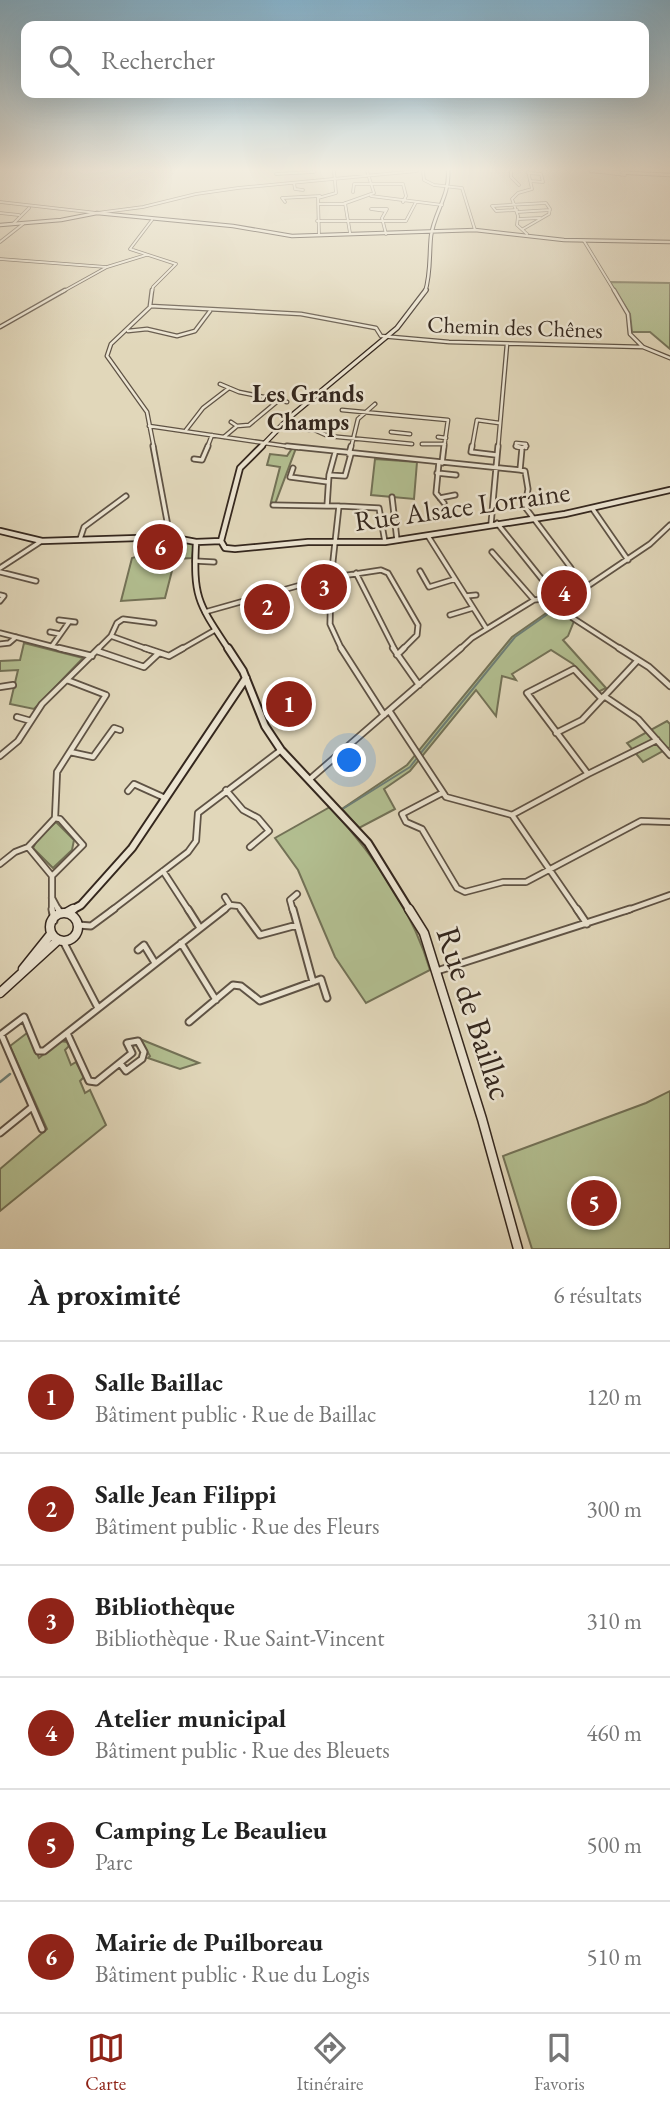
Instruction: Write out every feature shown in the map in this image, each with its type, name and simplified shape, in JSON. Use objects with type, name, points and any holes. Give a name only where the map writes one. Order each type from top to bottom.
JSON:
[{"type":"main road","points":[[196,542],[194,584],[204,612],[246,678]]},
{"type":"street","points":[[0,242],[16,229]]},
{"type":"street","points":[[145,229],[130,248],[176,264],[153,286],[150,306],[111,344],[107,356],[145,407],[170,537]]},
{"type":"street","points":[[252,229],[285,235],[475,230],[527,234],[554,240],[670,242]]},
{"type":"street","points":[[318,229],[319,235]]},
{"type":"street","points":[[385,229],[386,234]]},
{"type":"street","points":[[222,541],[237,473],[264,441],[397,328],[427,289],[432,229]]},
{"type":"street","points":[[523,229],[527,234]]},
{"type":"street","points":[[584,241],[628,314],[630,334],[643,347],[670,358]]},
{"type":"street","points":[[0,327],[107,267],[146,255]]},
{"type":"street","points":[[0,259],[107,267]]},
{"type":"street","name":"Chemin des Chênes","points":[[150,306],[301,314],[376,328],[381,336],[507,344],[643,347]]},
{"type":"street","points":[[126,331],[147,329],[177,336],[195,331],[211,310]]},
{"type":"street","points":[[507,344],[495,467],[494,523],[547,584]]},
{"type":"street","points":[[220,384],[288,402]]},
{"type":"street","points":[[186,430],[203,408],[229,388]]},
{"type":"street","points":[[224,437],[237,426],[249,425],[279,400]]},
{"type":"street","points":[[328,475],[345,476],[358,419],[375,404]]},
{"type":"street","points":[[342,410],[449,421],[437,473],[436,493],[444,503]]},
{"type":"street","points":[[496,455],[471,452],[477,420],[499,423]]},
{"type":"street","points":[[231,422],[237,426]]},
{"type":"street","points":[[149,426],[335,453],[525,471],[528,489],[525,507],[571,566],[559,578],[547,584],[543,599]]},
{"type":"street","points":[[328,436],[330,428],[338,428]]},
{"type":"street","points":[[309,430],[328,436],[412,444]]},
{"type":"street","points":[[392,442],[392,433],[410,434]]},
{"type":"street","points":[[194,460],[202,460],[212,435]]},
{"type":"street","points":[[438,437],[446,438]]},
{"type":"street","points":[[422,444],[445,444]]},
{"type":"street","points":[[520,470],[522,447]]},
{"type":"street","points":[[327,506],[328,475],[335,453]]},
{"type":"street","points":[[293,468],[290,477],[328,482]]},
{"type":"street","points":[[437,473],[456,475]]},
{"type":"street","name":"Rue Alsace Lorraine","points":[[0,531],[40,541],[170,537],[196,542],[222,541],[223,546],[229,548],[309,542],[385,542],[592,508],[670,490]]},
{"type":"street","points":[[440,498],[455,495]]},
{"type":"street","points":[[79,540],[84,527],[125,496]]},
{"type":"street","points":[[392,497],[397,540]]},
{"type":"street","points":[[273,505],[380,508],[385,542]]},
{"type":"street","points":[[339,506],[331,579],[331,629],[338,647],[384,715]]},
{"type":"street","points":[[592,508],[628,560]]},
{"type":"street","points":[[310,779],[486,628],[534,600],[543,599],[561,604],[650,544],[670,524]]},
{"type":"street","points":[[428,536],[486,628]]},
{"type":"street","points":[[36,581],[27,575],[4,576],[0,570],[40,541]]},
{"type":"street","points":[[492,552],[534,600]]},
{"type":"street","points":[[195,561],[214,562]]},
{"type":"street","points":[[204,612],[279,590],[381,570],[388,573],[418,625],[417,635],[397,655]]},
{"type":"street","points":[[420,571],[429,587],[455,579]]},
{"type":"street","points":[[356,573],[386,637],[419,685]]},
{"type":"street","points":[[0,595],[4,596],[0,601]]},
{"type":"street","points":[[466,596],[476,596]]},
{"type":"street","points":[[561,604],[565,613],[638,660],[670,686]]},
{"type":"street","points":[[450,615],[473,608]]},
{"type":"street","points":[[60,620],[75,622]]},
{"type":"street","points":[[0,755],[18,741],[38,709],[111,636],[121,620],[154,623]]},
{"type":"street","points":[[52,646],[69,622]]},
{"type":"street","points":[[111,636],[169,656],[205,633],[217,629]]},
{"type":"street","points":[[50,632],[60,634]]},
{"type":"street","points":[[0,633],[92,656]]},
{"type":"street","points":[[0,644],[9,643],[16,637]]},
{"type":"street","points":[[97,651],[144,667],[159,653]]},
{"type":"street","points":[[556,733],[582,720],[638,660]]},
{"type":"street","points":[[588,774],[527,696],[527,693],[574,669],[603,697],[638,719],[670,754]]},
{"type":"street","points":[[54,921],[63,913],[81,905],[132,848],[246,678]]},
{"type":"street","name":"Rue de Baillac","points":[[246,678],[262,722],[281,750],[368,843],[424,933],[482,1119],[518,1249]]},
{"type":"street","points":[[0,864],[15,852],[28,847],[55,818],[55,776],[106,695],[67,680]]},
{"type":"street","points":[[0,687],[13,685]]},
{"type":"street","points":[[236,692],[250,692]]},
{"type":"street","points":[[390,711],[447,798],[512,815],[587,924]]},
{"type":"street","points":[[17,717],[30,721]]},
{"type":"street","points":[[70,752],[93,757],[114,728],[120,730]]},
{"type":"street","points":[[512,815],[657,740]]},
{"type":"street","points":[[52,897],[63,913],[73,914],[78,922],[91,926],[193,847],[198,813],[281,750]]},
{"type":"street","points":[[128,791],[134,783],[165,798]]},
{"type":"street","points":[[226,790],[243,810],[258,818],[269,831],[250,847]]},
{"type":"street","points":[[442,793],[402,814],[406,822],[422,829],[460,891],[469,892],[503,882],[526,882],[641,821],[670,822]]},
{"type":"street","points":[[52,876],[83,845],[67,826],[55,818]]},
{"type":"street","points":[[28,847],[52,876],[57,938],[98,1008]]},
{"type":"street","points":[[163,871],[200,929]]},
{"type":"street","points":[[298,894],[290,900],[313,982]]},
{"type":"street","points":[[437,971],[670,895]]},
{"type":"street","points":[[225,897],[230,905]]},
{"type":"street","points":[[0,993],[57,938],[73,936],[81,905]]},
{"type":"street","points":[[42,1129],[0,1035],[24,1017],[38,1051],[42,1051],[230,905],[239,906],[260,935],[297,925]]},
{"type":"street","points":[[181,943],[216,1000]]},
{"type":"street","points":[[138,950],[144,945],[155,964]]},
{"type":"street","points":[[189,1021],[238,984],[244,986],[252,998],[260,1001],[321,979],[327,998]]},
{"type":"street","points":[[67,1033],[92,1082],[96,1082],[132,1053],[127,1042],[138,1041],[144,1052],[142,1059],[127,1071],[124,1071],[120,1063]]},
{"type":"street","points":[[0,1133],[32,1107]]},
{"type":"green space","points":[[610,282],[670,283],[670,349],[650,332],[632,332],[630,314]]},
{"type":"green space","points":[[293,447],[296,448],[275,504],[271,502],[280,467],[267,465],[270,454],[287,456]]},
{"type":"green space","points":[[375,459],[417,462],[414,499],[371,495]]},
{"type":"green space","points":[[169,540],[194,544],[192,558],[175,559],[165,598],[121,601],[132,558],[146,554],[150,547],[157,547],[154,554],[162,553]]},
{"type":"green space","points":[[555,607],[574,621],[568,636],[563,640],[606,688],[598,692],[573,664],[551,650],[512,674],[516,680],[502,676],[496,716],[476,690],[410,771],[384,789],[395,809],[359,828],[342,809],[407,765],[512,637]]},
{"type":"green space","points":[[24,643],[83,658],[34,709],[10,704],[18,670],[0,671],[0,661],[20,660]]},
{"type":"green space","points":[[667,721],[670,724],[670,747],[643,762],[627,743]]},
{"type":"green space","points":[[330,807],[376,863],[402,904],[430,970],[366,1003],[335,957],[298,870],[275,838]]},
{"type":"green space","points":[[56,822],[74,840],[72,850],[53,868],[33,848],[38,838]]},
{"type":"green space","points":[[27,1033],[39,1058],[60,1041],[67,1042],[69,1046],[65,1050],[71,1065],[76,1062],[84,1077],[80,1081],[85,1093],[90,1090],[106,1125],[0,1211],[0,1169],[47,1129],[10,1046]]},
{"type":"green space","points":[[140,1039],[199,1063],[180,1069],[148,1058],[150,1056]]},
{"type":"green space","points":[[670,1091],[670,1249],[532,1249],[503,1156],[646,1103]]},
{"type":"waterway","points":[[420,754],[515,637],[555,609]]},
{"type":"waterway","points":[[341,810],[410,767],[417,758]]},
{"type":"waterway","points":[[0,1082],[10,1074]]},
{"type":"place","name":"Mairie de Puilboreau","points":[[160,547]]},
{"type":"place","name":"Bibliothèque","points":[[324,587]]},
{"type":"place","name":"Atelier municipal","points":[[564,593]]},
{"type":"place","name":"Salle Jean Filippi","points":[[267,607]]},
{"type":"place","name":"Salle Baillac","points":[[289,704]]},
{"type":"place","name":"Camping Le Beaulieu","points":[[594,1203]]},
{"type":"district","name":"Les Grands Champs","points":[[308,407]]}]
